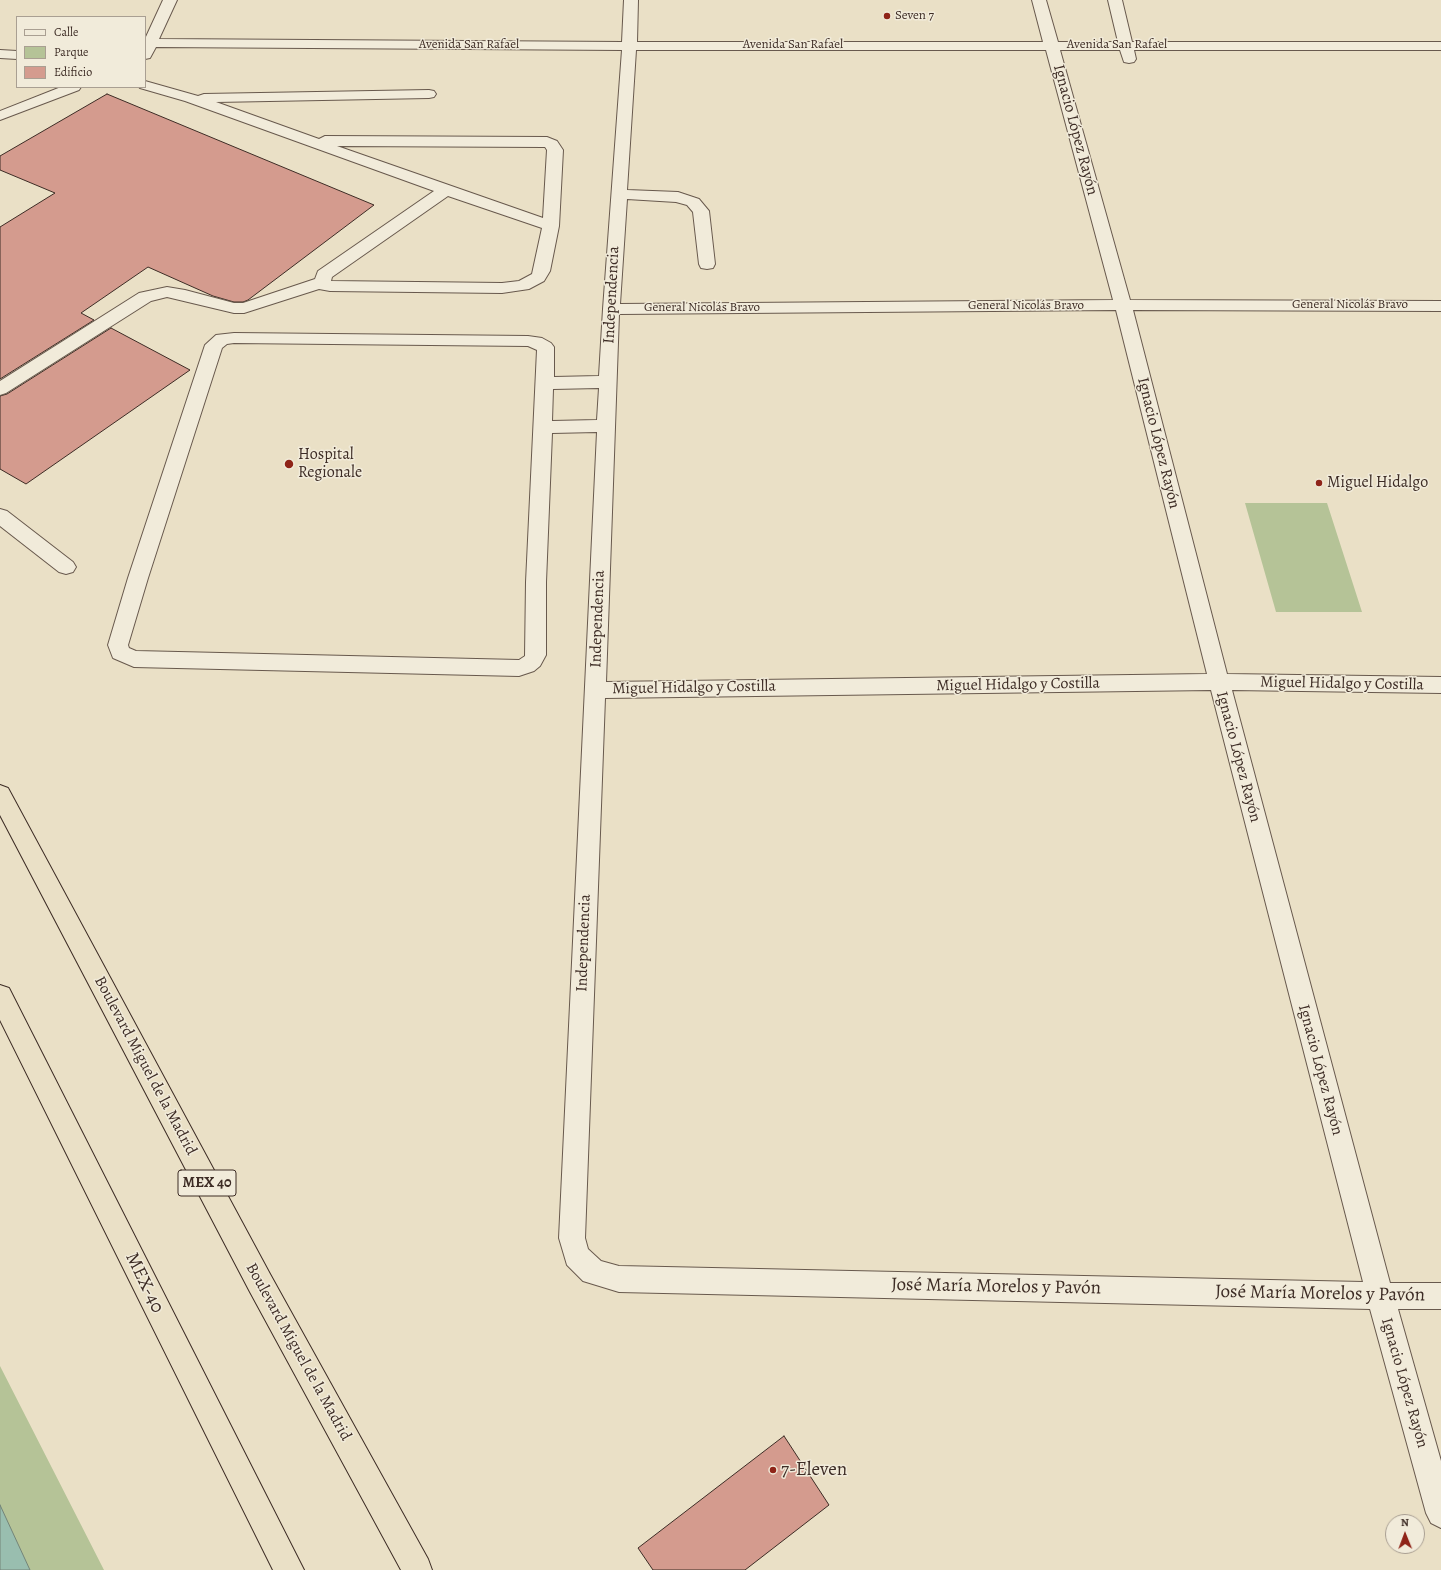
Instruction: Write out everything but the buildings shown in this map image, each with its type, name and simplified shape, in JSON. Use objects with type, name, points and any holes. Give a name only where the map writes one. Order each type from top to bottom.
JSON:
[{"type":"highway","name":"Boulevard Miguel de la Madrid","points":[[0,794],[260,1283],[417,1570]]},
{"type":"highway","name":"MEX-40","points":[[0,995],[289,1570]]},
{"type":"street","points":[[146,50],[170,0]]},
{"type":"street","name":"Independencia","points":[[572,1238],[611,309],[629,52],[631,0]]},
{"type":"street","name":"Ignacio López Rayón","points":[[1039,0],[1123,305],[1219,682],[1380,1296],[1441,1513]]},
{"type":"street","points":[[1115,0],[1127,52]]},
{"type":"street","points":[[0,41],[16,42]]},
{"type":"street","name":"Avenida San Rafael","points":[[146,50],[1127,52],[1441,46]]},
{"type":"street","name":"Avenida San Rafael","points":[[1127,52],[1441,59]]},
{"type":"street","points":[[0,54],[16,55]]},
{"type":"street","points":[[146,85],[190,98],[551,226]]},
{"type":"street","points":[[0,116],[71,88]]},
{"type":"street","points":[[190,98],[429,94]]},
{"type":"street","points":[[310,141],[547,142],[552,144],[555,150],[551,226],[542,271],[538,277],[523,285],[502,288],[330,286],[325,285],[322,282]]},
{"type":"street","points":[[322,282],[321,279],[324,275],[446,190]]},
{"type":"street","points":[[619,194],[678,197],[693,202],[701,211],[707,264]]},
{"type":"street","points":[[0,389],[146,297],[166,292],[185,295],[234,308],[244,308],[322,282]]},
{"type":"street","name":"General Nicolás Bravo","points":[[611,309],[1123,305],[1441,306]]},
{"type":"street","points":[[234,338],[528,341],[542,344],[546,350],[542,427],[536,582],[536,654],[533,661],[527,666],[519,668],[134,659],[120,653],[118,645],[138,578],[214,345],[217,341],[234,338]]},
{"type":"street","points":[[544,382],[608,382]]},
{"type":"street","points":[[542,427],[606,426]]},
{"type":"street","points":[[0,516],[66,567]]},
{"type":"street","name":"Miguel Hidalgo y Costilla","points":[[595,690],[1219,682],[1441,685]]},
{"type":"street","name":"José María Morelos y Pavón","points":[[572,1238],[577,1256],[593,1272],[619,1279],[1380,1296],[1441,1296]]},
{"type":"green space","points":[[1245,503],[1327,503],[1362,612],[1276,612]]},
{"type":"green space","points":[[0,1366],[104,1570],[0,1570]]},
{"type":"shaded area","points":[[0,1505],[30,1570],[0,1570]]},
{"type":"place","name":"Seven 7","points":[[887,16]]},
{"type":"place","name":"Hospital Regionale","points":[[289,464]]},
{"type":"place","name":"Miguel Hidalgo","points":[[1319,483]]},
{"type":"place","name":"7-Eleven","points":[[773,1470]]}]
